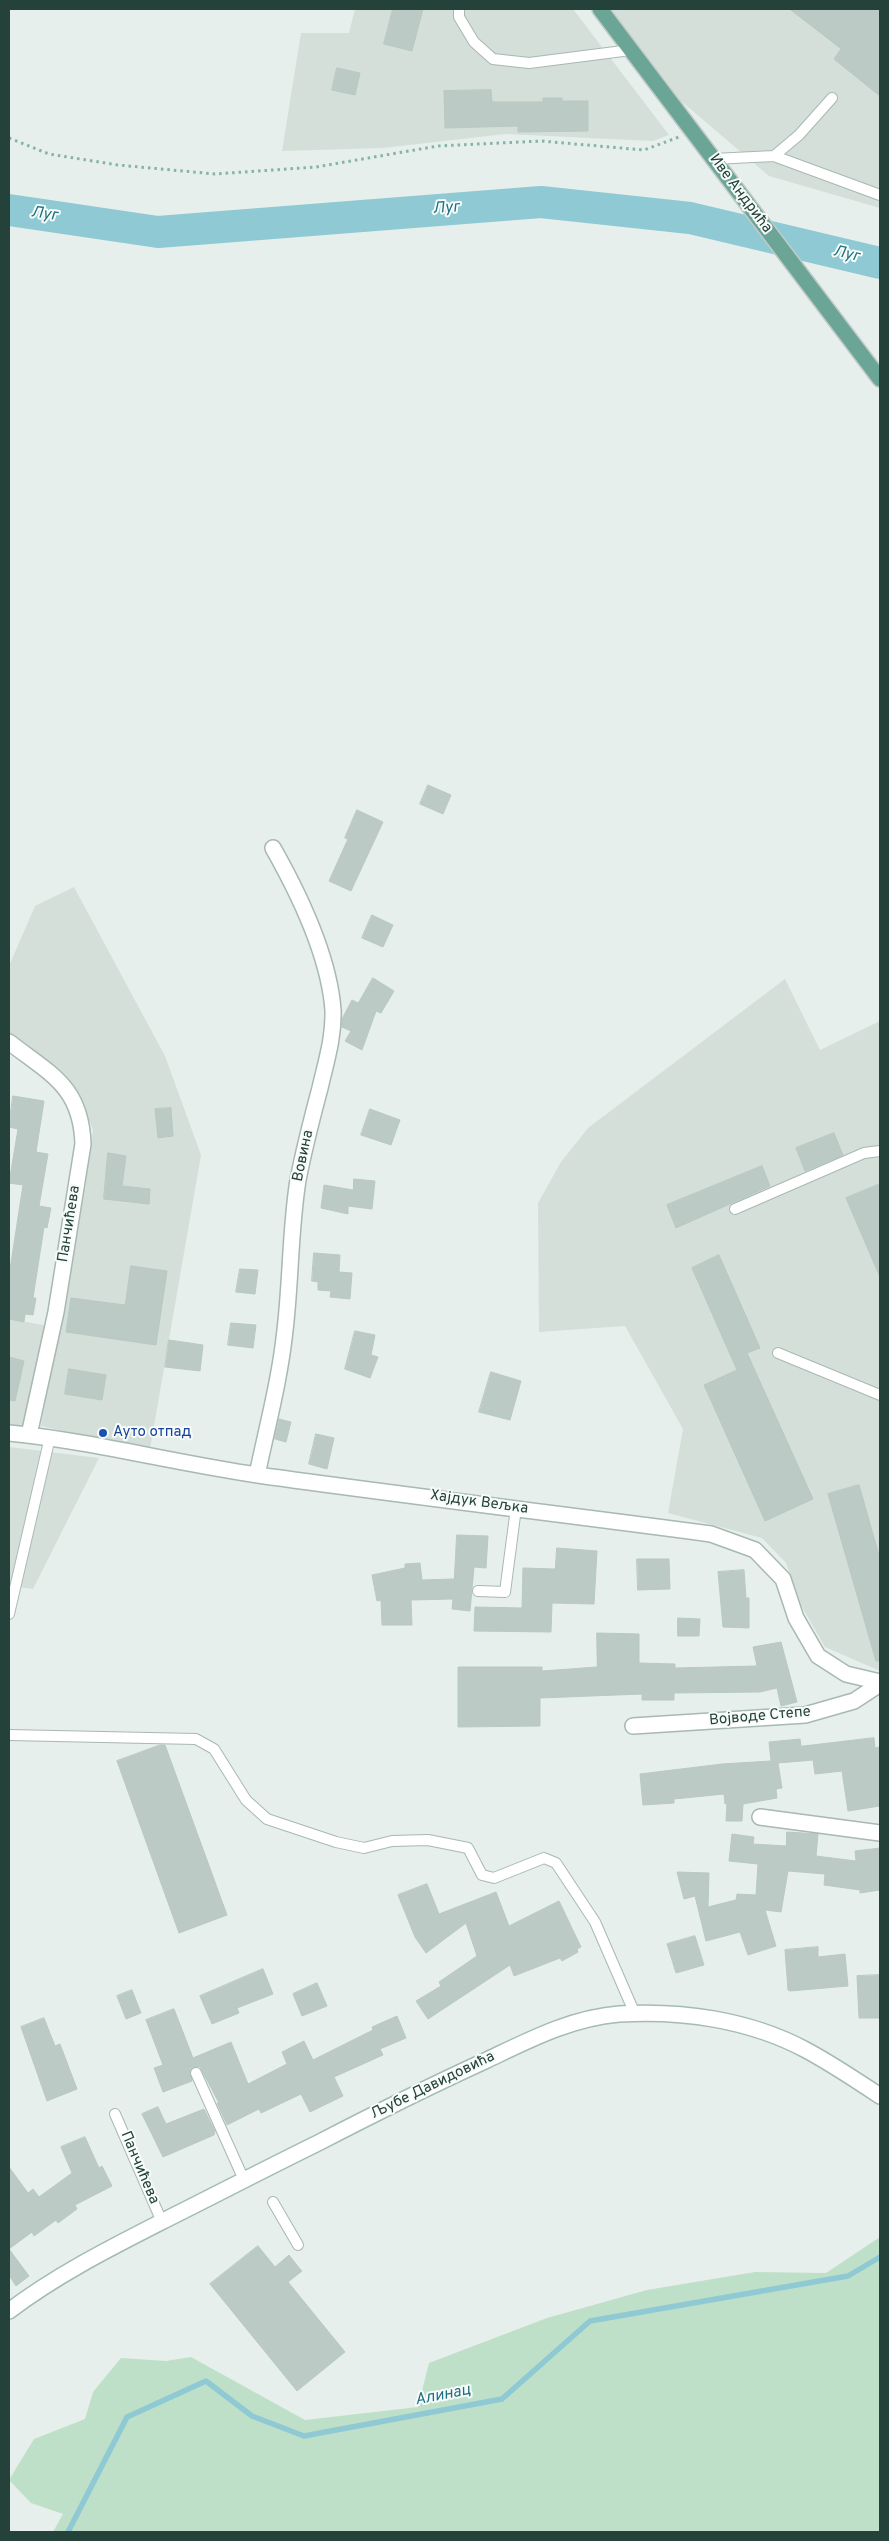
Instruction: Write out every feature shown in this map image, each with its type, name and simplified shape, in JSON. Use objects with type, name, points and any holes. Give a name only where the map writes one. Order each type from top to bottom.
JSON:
[{"type":"main road","name":"Иве Андрића","points":[[600,9],[880,379]]},
{"type":"street","name":"Вовина","points":[[257,1475],[285,1331],[289,1258],[296,1195],[309,1130],[330,1049],[333,1011],[327,974],[301,902],[273,848]]},
{"type":"street","name":"Панчићева","points":[[9,1042],[63,1084],[76,1104],[82,1129],[83,1144],[56,1312],[29,1435]]},
{"type":"street","name":"Хајдук Вељка","points":[[9,1433],[50,1437],[123,1452],[257,1475],[711,1534],[755,1550],[783,1579],[796,1618],[818,1656],[846,1674],[880,1683]]},
{"type":"street","name":"Војводе Степе","points":[[633,1726],[805,1715],[854,1701],[880,1683]]},
{"type":"street","points":[[760,1817],[880,1833]]},
{"type":"street","name":"Љубе Давидовића","points":[[9,2311],[60,2275],[389,2107],[539,2036],[598,2017],[635,2014],[712,2019],[764,2033],[806,2050],[880,2096]]},
{"type":"lane","points":[[459,9],[459,17],[474,42],[494,59],[529,63],[631,50]]},
{"type":"lane","points":[[774,156],[799,136],[832,98]]},
{"type":"lane","points":[[717,163],[774,156],[880,195]]},
{"type":"lane","points":[[735,1209],[864,1153],[880,1151]]},
{"type":"lane","points":[[778,1352],[880,1396]]},
{"type":"lane","points":[[9,1614],[50,1437]]},
{"type":"lane","points":[[478,1591],[505,1592],[516,1508]]},
{"type":"lane","points":[[9,1735],[196,1739],[214,1749],[246,1800],[267,1819],[336,1842],[364,1848],[392,1841],[428,1840],[468,1848],[482,1876],[494,1878],[544,1858],[556,1863],[595,1922],[635,2014]]},
{"type":"lane","points":[[196,2073],[244,2180]]},
{"type":"lane","name":"Панчићева","points":[[115,2114],[162,2222]]},
{"type":"lane","points":[[273,2202],[298,2245]]},
{"type":"path","points":[[9,138],[49,154],[118,165],[214,174],[316,166],[438,146],[540,141],[644,150],[662,146],[692,131]]},
{"type":"shaded area","points":[[355,9],[573,9],[669,135],[653,141],[505,134],[383,148],[282,151],[301,33],[349,33]]},
{"type":"shaded area","points":[[611,9],[880,9],[880,208],[769,176],[681,101]]},
{"type":"shaded area","points":[[74,887],[165,1056],[201,1155],[150,1449],[41,1426],[85,1190],[93,1130],[80,1097],[62,1077],[9,1036],[9,966],[35,906]]},
{"type":"shaded area","points":[[785,979],[820,1050],[880,1021],[880,1671],[825,1647],[802,1607],[786,1563],[762,1538],[668,1513],[683,1429],[625,1326],[539,1332],[538,1203],[561,1162],[588,1128]]},
{"type":"shaded area","points":[[9,1319],[49,1326],[24,1428],[9,1427]]},
{"type":"shaded area","points":[[9,1447],[99,1458],[33,1589],[9,1586]]},
{"type":"green space","points":[[880,2237],[880,2532],[53,2532],[63,2514],[31,2503],[9,2480],[34,2439],[85,2419],[93,2392],[121,2358],[166,2361],[191,2357],[305,2420],[418,2407],[429,2363],[547,2318],[647,2290],[755,2272],[826,2273]]},
{"type":"building","points":[[393,9],[423,9],[412,51],[384,44]]},
{"type":"building","points":[[790,9],[880,9],[880,96],[834,59],[841,49]]},
{"type":"building","points":[[337,68],[360,73],[355,95],[332,90]]},
{"type":"building","points":[[491,90],[492,102],[543,102],[543,98],[562,98],[562,101],[588,101],[588,131],[518,132],[518,126],[445,128],[444,91]]},
{"type":"building","points":[[428,785],[451,795],[443,814],[420,804]]},
{"type":"building","points":[[357,810],[383,822],[351,891],[329,881],[348,839],[345,838]]},
{"type":"building","points":[[372,915],[393,925],[383,947],[362,938]]},
{"type":"building","points":[[373,978],[394,991],[381,1013],[376,1011],[362,1050],[345,1041],[351,1031],[342,1027],[342,1019],[352,1000],[358,1003]]},
{"type":"building","points":[[13,1096],[44,1101],[36,1152],[48,1154],[39,1206],[51,1208],[47,1228],[44,1227],[33,1298],[36,1298],[33,1315],[25,1314],[24,1322],[9,1319],[9,1276],[23,1185],[9,1183],[18,1129],[9,1127]]},
{"type":"building","points":[[171,1108],[173,1136],[158,1138],[155,1109]]},
{"type":"building","points":[[370,1109],[400,1120],[391,1145],[361,1135]]},
{"type":"building","points":[[834,1133],[843,1155],[805,1171],[796,1148]]},
{"type":"building","points":[[108,1153],[126,1156],[122,1186],[150,1189],[149,1204],[104,1199]]},
{"type":"building","points":[[762,1166],[770,1186],[676,1228],[667,1205]]},
{"type":"building","points":[[354,1179],[375,1181],[372,1209],[348,1206],[348,1214],[321,1208],[324,1185],[353,1190]]},
{"type":"building","points":[[880,1184],[880,1277],[846,1198]]},
{"type":"building","points":[[314,1253],[340,1255],[339,1272],[352,1273],[350,1299],[330,1297],[331,1291],[318,1290],[318,1282],[312,1281]]},
{"type":"building","points":[[719,1255],[760,1348],[747,1353],[813,1499],[765,1521],[704,1385],[737,1370],[692,1268]]},
{"type":"building","points":[[131,1266],[167,1271],[156,1345],[66,1332],[71,1298],[125,1305]]},
{"type":"building","points":[[240,1269],[258,1270],[255,1294],[236,1292]]},
{"type":"building","points":[[231,1323],[256,1325],[253,1348],[228,1345]]},
{"type":"building","points":[[355,1331],[375,1335],[371,1355],[378,1357],[370,1378],[345,1369]]},
{"type":"building","points":[[169,1340],[203,1345],[200,1371],[165,1367]]},
{"type":"building","points":[[9,1357],[24,1361],[15,1401],[9,1400]]},
{"type":"building","points":[[69,1369],[106,1375],[102,1400],[65,1394]]},
{"type":"building","points":[[491,1372],[521,1381],[510,1420],[479,1412]]},
{"type":"building","points":[[279,1419],[291,1422],[286,1442],[275,1439]]},
{"type":"building","points":[[316,1434],[334,1438],[327,1469],[309,1464]]},
{"type":"building","points":[[859,1485],[880,1559],[880,1661],[876,1661],[828,1494]]},
{"type":"building","points":[[457,1535],[488,1536],[486,1568],[474,1567],[470,1611],[452,1609],[453,1599],[411,1600],[412,1625],[382,1625],[381,1600],[377,1601],[372,1575],[405,1568],[405,1564],[420,1563],[422,1580],[454,1579]]},
{"type":"building","points":[[557,1548],[597,1551],[594,1604],[552,1603],[551,1632],[474,1631],[475,1607],[522,1608],[523,1568],[555,1569]]},
{"type":"building","points":[[637,1559],[669,1559],[670,1589],[638,1590]]},
{"type":"building","points":[[744,1570],[746,1598],[749,1598],[749,1628],[723,1627],[718,1572]]},
{"type":"building","points":[[678,1618],[700,1619],[699,1636],[678,1636]]},
{"type":"building","points":[[597,1633],[639,1634],[639,1663],[675,1664],[675,1668],[757,1666],[753,1647],[781,1642],[797,1702],[781,1706],[777,1688],[760,1692],[674,1693],[674,1700],[642,1700],[642,1694],[540,1698],[540,1726],[458,1727],[458,1667],[542,1667],[542,1671],[597,1667]]},
{"type":"building","points":[[874,1738],[875,1748],[880,1747],[880,1806],[848,1811],[842,1771],[815,1774],[813,1760],[778,1763],[782,1788],[776,1789],[777,1798],[743,1804],[742,1821],[726,1821],[727,1803],[725,1804],[724,1794],[674,1799],[674,1803],[643,1805],[640,1774],[722,1764],[771,1761],[769,1742],[800,1739],[801,1746]]},
{"type":"building","points":[[160,1745],[165,1745],[227,1915],[179,1933],[117,1761]]},
{"type":"building","points":[[787,1832],[818,1834],[816,1856],[856,1861],[855,1851],[880,1848],[880,1890],[860,1893],[860,1890],[824,1885],[825,1874],[788,1871],[781,1912],[765,1910],[776,1946],[748,1955],[740,1932],[706,1941],[695,1896],[684,1899],[677,1872],[709,1873],[708,1907],[736,1900],[737,1894],[756,1895],[758,1864],[729,1861],[732,1834],[754,1837],[753,1844],[786,1846]]},
{"type":"building","points":[[427,1884],[439,1914],[496,1892],[509,1926],[559,1901],[581,1947],[577,1949],[578,1952],[562,1961],[560,1958],[514,1976],[510,1965],[428,2019],[416,2001],[441,1986],[439,1982],[477,1956],[466,1923],[426,1953],[415,1937],[398,1895]]},
{"type":"building","points":[[695,1936],[704,1965],[676,1973],[667,1944]]},
{"type":"building","points":[[818,1947],[818,1957],[845,1954],[848,1986],[788,1990],[785,1950]]},
{"type":"building","points":[[263,1969],[273,1994],[237,2008],[239,2013],[212,2024],[200,1996]]},
{"type":"building","points":[[880,1975],[880,2018],[859,2018],[857,1976]]},
{"type":"building","points":[[317,1983],[327,2006],[302,2016],[293,1994]]},
{"type":"building","points":[[132,1990],[141,2013],[126,2019],[117,1996]]},
{"type":"building","points":[[174,2009],[193,2058],[231,2042],[248,2084],[287,2064],[282,2052],[304,2041],[313,2060],[373,2030],[372,2027],[397,2016],[406,2038],[380,2049],[383,2055],[334,2077],[343,2096],[310,2112],[301,2094],[261,2113],[259,2109],[227,2125],[217,2103],[219,2103],[200,2067],[190,2069],[192,2081],[163,2092],[154,2068],[163,2065],[146,2020]]},
{"type":"building","points":[[44,2018],[55,2046],[60,2044],[77,2089],[47,2101],[21,2027]]},
{"type":"building","points":[[158,2107],[166,2124],[204,2109],[215,2131],[214,2135],[163,2157],[142,2114]]},
{"type":"building","points":[[85,2137],[99,2168],[102,2166],[112,2186],[75,2205],[77,2209],[58,2223],[56,2220],[34,2236],[32,2232],[9,2249],[9,2167],[28,2193],[33,2189],[39,2197],[72,2173],[61,2147]]},
{"type":"building","points":[[258,2246],[275,2267],[289,2255],[302,2271],[288,2282],[345,2352],[297,2391],[210,2284]]},
{"type":"building","points":[[9,2249],[29,2276],[16,2286],[9,2275]]},
{"type":"waterway","name":"Луг","points":[[9,210],[158,232],[541,202],[690,218],[880,263]]},
{"type":"waterway","name":"Алинац","points":[[68,2532],[127,2417],[206,2381],[252,2416],[304,2436],[502,2399],[590,2321],[848,2276],[880,2257]]},
{"type":"place","name":"Ауто отпад","points":[[103,1433]]}]
